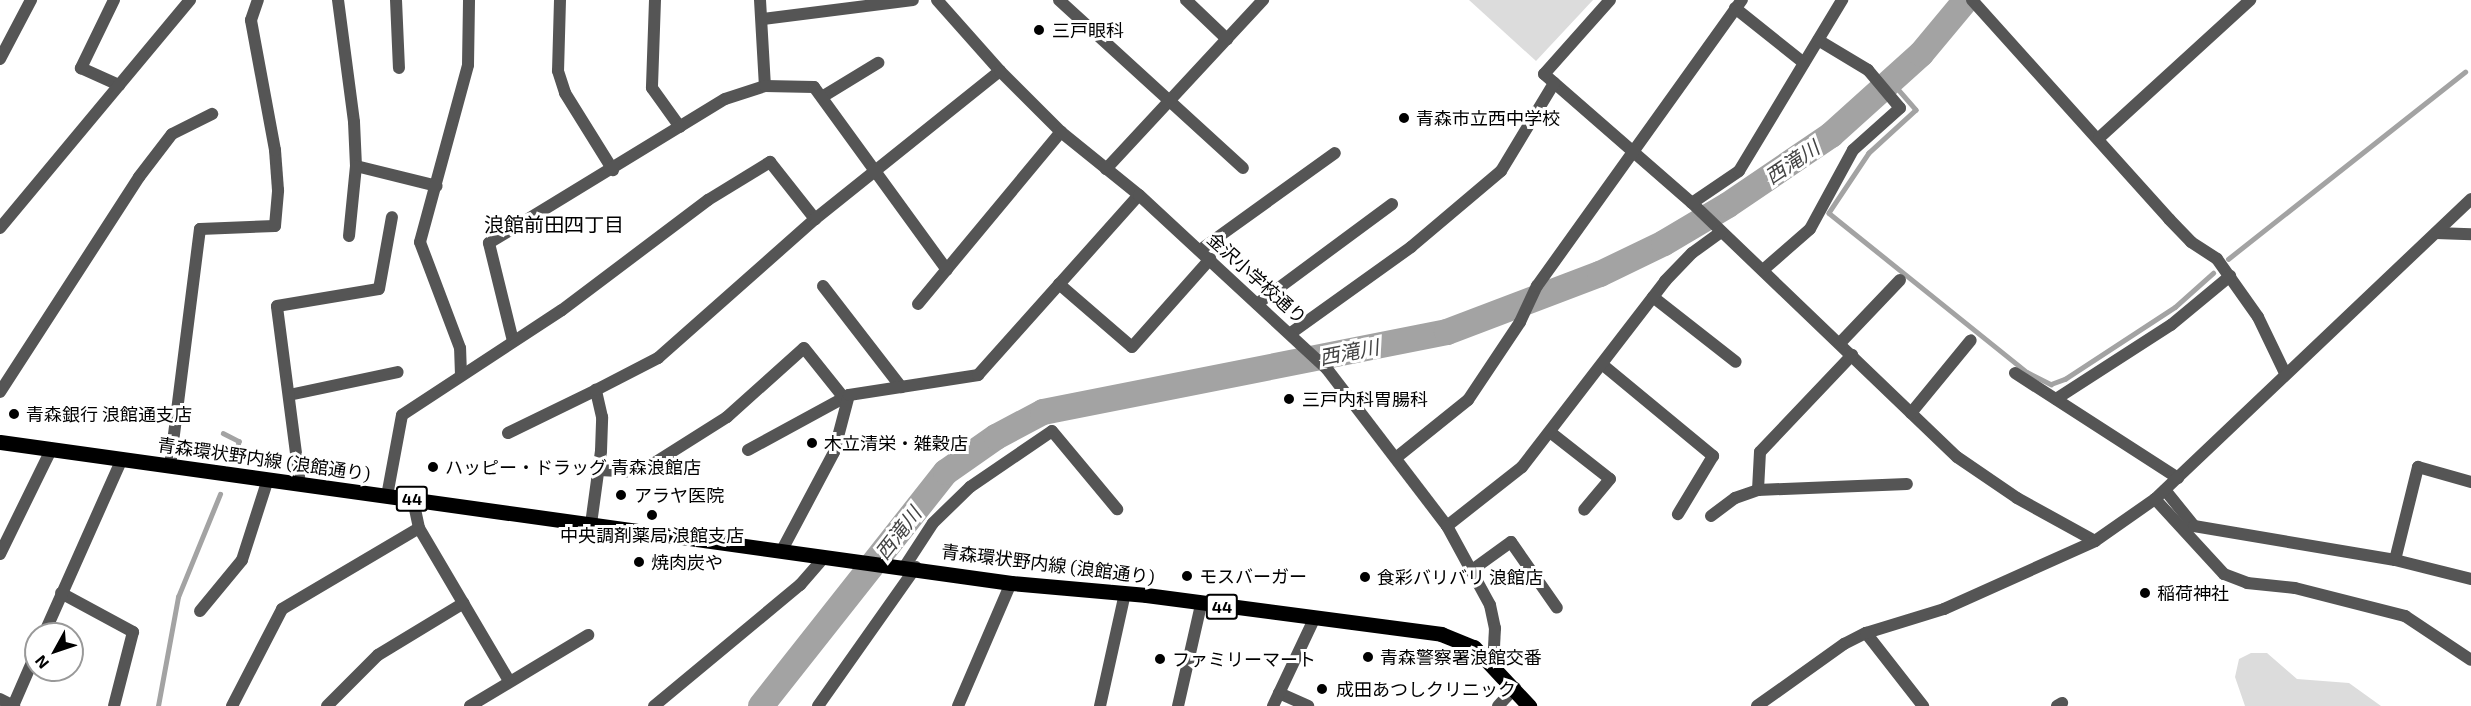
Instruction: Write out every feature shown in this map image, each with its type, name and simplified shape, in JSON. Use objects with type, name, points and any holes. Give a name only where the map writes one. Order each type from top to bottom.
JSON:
[{"type":"main road","name":"青森環状野内線 (浪館通り)","points":[[0,442],[888,563],[1011,583],[1125,593],[1440,634],[1462,640],[1493,663],[1529,706]]},
{"type":"street","points":[[0,59],[31,0]]},
{"type":"street","points":[[114,0],[81,68],[119,85]]},
{"type":"street","points":[[0,228],[190,0]]},
{"type":"street","points":[[170,466],[200,229],[275,226],[278,190],[275,150],[251,20],[258,0]]},
{"type":"street","points":[[338,0],[354,122],[356,166],[349,236]]},
{"type":"street","points":[[396,0],[399,68]]},
{"type":"street","points":[[461,375],[460,348],[420,242],[437,186],[468,64],[469,0]]},
{"type":"street","points":[[560,0],[558,71],[565,93],[613,170]]},
{"type":"street","points":[[655,0],[652,88],[680,127]]},
{"type":"street","points":[[760,0],[763,19],[765,86]]},
{"type":"street","points":[[763,19],[913,0]]},
{"type":"street","name":"金沢小学校通り","points":[[937,0],[1000,71],[1061,132],[1139,195],[1305,345],[1327,369],[1397,457],[1447,526],[1472,570],[1491,605],[1495,628],[1493,663]]},
{"type":"street","points":[[1059,0],[1168,102],[1243,168]]},
{"type":"street","points":[[1186,0],[1227,39]]},
{"type":"street","points":[[1106,169],[1263,0]]},
{"type":"street","points":[[1610,0],[1544,74],[1719,229],[1957,457],[2017,498],[2095,541]]},
{"type":"street","points":[[1694,206],[1739,171],[1842,0]]},
{"type":"street","points":[[1972,0],[2099,138],[2169,219],[2191,242],[2217,260],[2258,317],[2285,373]]},
{"type":"street","points":[[2099,138],[2250,0]]},
{"type":"street","points":[[1397,457],[1468,400],[1520,322],[1537,286],[1634,155],[1739,4],[1804,63]]},
{"type":"street","points":[[1763,270],[1810,229],[1853,150],[1900,108],[1868,70],[1818,40]]},
{"type":"street","points":[[822,97],[878,63]]},
{"type":"street","points":[[508,433],[658,358],[815,219],[1000,71]]},
{"type":"street","points":[[1291,333],[1420,240],[1501,171],[1554,83]]},
{"type":"street","points":[[513,341],[489,243],[613,170],[725,99],[765,86],[814,87],[876,169],[947,270]]},
{"type":"street","points":[[0,392],[133,186],[172,134],[212,114]]},
{"type":"street","points":[[918,304],[1061,132]]},
{"type":"street","points":[[1200,250],[1335,153]]},
{"type":"street","points":[[387,496],[402,415],[562,310],[708,200],[770,162],[815,219]]},
{"type":"street","points":[[356,166],[437,186]]},
{"type":"street","points":[[748,450],[846,397],[978,375],[1139,195]]},
{"type":"street","points":[[1757,706],[1866,633],[1944,609],[2095,541],[2155,499],[2285,373],[2471,199]]},
{"type":"street","points":[[1257,304],[1392,204]]},
{"type":"street","points":[[300,484],[277,306],[379,289],[392,216]]},
{"type":"street","points":[[1447,526],[1522,467],[1603,365],[1653,297],[1692,253],[1719,229]]},
{"type":"street","points":[[2436,233],[2471,234]]},
{"type":"street","points":[[1059,284],[1132,347],[1210,259]]},
{"type":"street","points":[[2056,399],[2171,325],[2230,276]]},
{"type":"street","points":[[1840,343],[1900,279]]},
{"type":"street","points":[[824,286],[902,387]]},
{"type":"street","points":[[1653,297],[1736,362]]},
{"type":"street","points":[[1911,412],[1971,340]]},
{"type":"street","points":[[599,470],[640,472],[728,417],[804,348],[846,397]]},
{"type":"street","points":[[1758,490],[1760,452],[1852,355]]},
{"type":"street","points":[[1603,365],[1713,456],[1678,514]]},
{"type":"street","points":[[289,395],[398,372]]},
{"type":"street","points":[[2015,373],[2178,478]]},
{"type":"street","points":[[591,524],[599,470],[602,417],[596,390]]},
{"type":"street","points":[[782,550],[834,452],[846,397]]},
{"type":"street","points":[[818,706],[911,567],[933,523],[970,487],[1052,431],[1116,509]]},
{"type":"street","points":[[1550,432],[1610,479],[1584,510]]},
{"type":"street","points":[[0,554],[51,450]]},
{"type":"street","points":[[49,622],[122,459]]},
{"type":"street","points":[[2395,560],[2418,467],[2471,482]]},
{"type":"street","points":[[200,611],[242,560],[268,479]]},
{"type":"street","points":[[1711,516],[1734,498],[1758,490],[1907,484]]},
{"type":"street","points":[[2166,490],[2194,526],[2395,560],[2471,579]]},
{"type":"street","points":[[413,499],[420,528],[509,681]]},
{"type":"street","points":[[2155,499],[2224,574],[2247,583],[2295,588],[2405,616],[2471,660]]},
{"type":"street","points":[[232,706],[282,609],[420,528]]},
{"type":"street","points":[[1472,570],[1511,542],[1557,608]]},
{"type":"street","points":[[654,706],[800,585],[824,556]]},
{"type":"street","points":[[958,706],[1011,583]]},
{"type":"street","points":[[61,593],[133,632],[114,706]]},
{"type":"street","points":[[1100,706],[1125,593]]},
{"type":"street","points":[[327,706],[378,655],[464,603]]},
{"type":"street","points":[[1178,706],[1201,604]]},
{"type":"street","points":[[1273,706],[1315,617]]},
{"type":"street","points":[[1866,633],[1923,706]]},
{"type":"street","points":[[470,706],[588,635]]},
{"type":"street","points":[[0,699],[14,706],[24,682]]},
{"type":"street","points":[[1498,706],[1515,688]]},
{"type":"street","points":[[1279,693],[1308,706]]},
{"type":"shaded area","points":[[1469,0],[1593,0],[1536,61]]},
{"type":"shaded area","points":[[2251,653],[2267,653],[2297,679],[2349,683],[2381,706],[2245,706],[2235,677],[2239,659]]},
{"type":"waterway","name":"西滝川","points":[[761,706],[946,472],[996,437],[1043,412],[1447,332],[1600,274],[1664,243],[1728,205],[1831,135],[1921,54],[1966,0]]},
{"type":"waterway","points":[[2228,259],[2465,72]]},
{"type":"waterway","points":[[1891,81],[1916,110],[1869,153],[1829,213],[2027,372],[2051,384],[2065,379],[2175,307],[2213,273]]},
{"type":"waterway","points":[[223,433],[239,441],[236,460]]},
{"type":"waterway","points":[[158,706],[178,597],[220,494]]},
{"type":"place","name":"三戸眼科","points":[[1039,30]]},
{"type":"place","name":"青森市立西中学校","points":[[1404,118]]},
{"type":"place","name":"三戸内科胃腸科","points":[[1289,399]]},
{"type":"place","name":"青森銀行 浪館通支店","points":[[14,414]]},
{"type":"place","name":"木立清栄・雑穀店","points":[[812,443]]},
{"type":"place","name":"ハッピー・ドラッグ 青森浪館店","points":[[433,467]]},
{"type":"place","name":"アラヤ医院","points":[[621,495]]},
{"type":"place","name":"中央調剤薬局 浪館支店","points":[[652,515]]},
{"type":"place","name":"焼肉炭や","points":[[639,562]]},
{"type":"place","name":"モスバーガー","points":[[1187,576]]},
{"type":"place","name":"食彩バリバリ 浪館店","points":[[1365,577]]},
{"type":"place","name":"稲荷神社","points":[[2145,593]]},
{"type":"place","name":"青森警察署浪館交番","points":[[1368,657]]},
{"type":"place","name":"ファミリーマート","points":[[1160,659]]},
{"type":"place","name":"成田あつしクリニック","points":[[1322,689]]},
{"type":"district","name":"浪館前田四丁目","points":[[554,224]]}]
